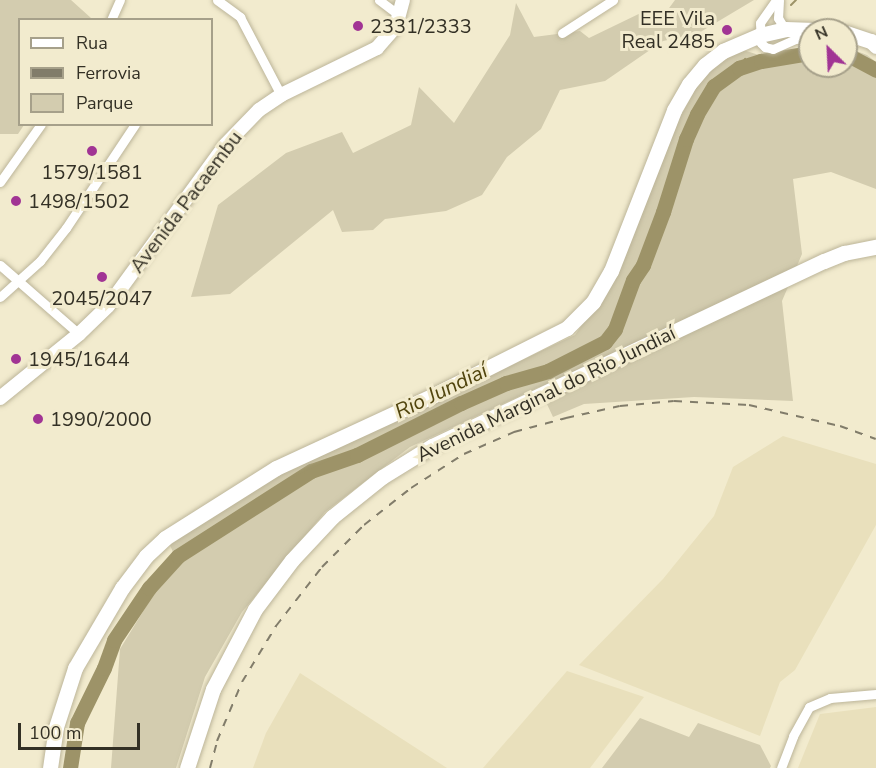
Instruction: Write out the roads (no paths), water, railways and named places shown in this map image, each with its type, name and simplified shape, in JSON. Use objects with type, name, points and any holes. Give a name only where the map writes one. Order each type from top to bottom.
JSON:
[{"type":"main road","name":"Avenida Pacaembu","points":[[0,398],[79,334],[108,306],[226,144],[259,110],[281,95],[377,48],[396,26],[403,0]]},
{"type":"main road","points":[[50,768],[56,727],[75,668],[122,588],[146,556],[165,538],[276,468],[553,338],[567,328],[593,302],[610,271],[674,110],[689,84],[705,65],[723,51],[761,28],[782,24],[798,27]]},
{"type":"main road","points":[[858,37],[871,41],[876,46]]},
{"type":"main road","name":"Avenida Marginal do Rio Jundiaí","points":[[187,768],[213,689],[255,609],[292,560],[332,517],[382,477],[432,446],[824,261],[844,253],[876,247]]},
{"type":"street","points":[[112,18],[120,0]]},
{"type":"street","points":[[217,0],[240,17],[281,95]]},
{"type":"street","points":[[379,0],[400,16]]},
{"type":"street","points":[[562,33],[613,0]]},
{"type":"street","points":[[777,0],[782,24]]},
{"type":"street","points":[[777,0],[761,28],[765,47],[773,49],[798,39]]},
{"type":"street","points":[[858,42],[864,44],[876,54]]},
{"type":"street","points":[[0,182],[40,126]]},
{"type":"street","points":[[0,297],[40,261],[66,228],[134,126]]},
{"type":"street","points":[[0,265],[79,334]]},
{"type":"street","points":[[781,768],[795,732],[810,707],[830,698],[876,694]]},
{"type":"waterway","points":[[791,5],[796,0]]},
{"type":"waterway","name":"Rio Jundiaí","points":[[70,768],[77,723],[104,668],[114,640],[149,588],[178,556],[311,471],[357,455],[461,403],[506,383],[548,371],[605,342],[615,329],[633,280],[643,265],[663,212],[686,139],[697,114],[714,86],[739,68],[761,61],[798,55]]},
{"type":"waterway","name":"Rio Jundiaí","points":[[739,68],[745,59]]},
{"type":"waterway","name":"Rio Jundiaí","points":[[858,60],[876,70]]},
{"type":"railway","points":[[210,768],[217,741],[242,682],[276,626],[322,567],[364,525],[411,488],[464,454],[514,432],[566,418],[620,406],[674,401],[749,405],[840,426],[876,439]]},
{"type":"place","name":"2331/2333","points":[[358,26]]},
{"type":"place","name":"EEE Vila Real 2485","points":[[727,30]]},
{"type":"place","name":"1579/1581","points":[[92,151]]},
{"type":"place","name":"1498/1502","points":[[16,201]]},
{"type":"place","name":"2045/2047","points":[[102,277]]},
{"type":"place","name":"1945/1644","points":[[16,359]]},
{"type":"place","name":"1990/2000","points":[[38,419]]}]
